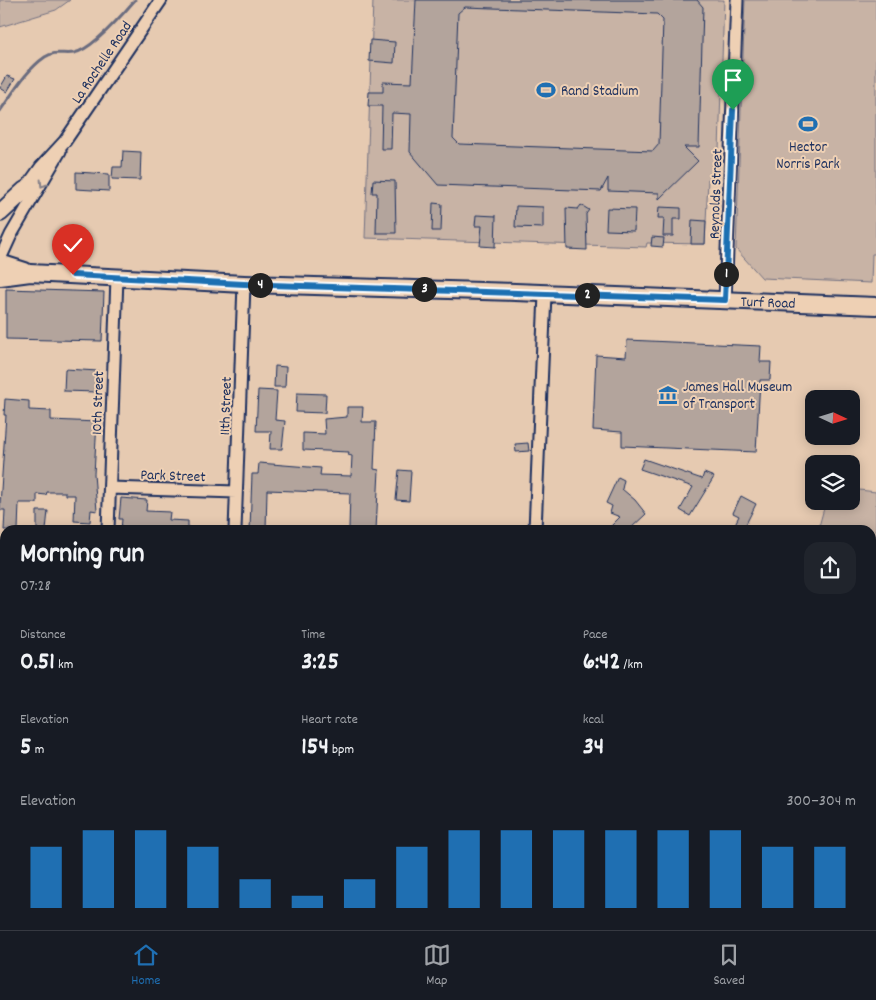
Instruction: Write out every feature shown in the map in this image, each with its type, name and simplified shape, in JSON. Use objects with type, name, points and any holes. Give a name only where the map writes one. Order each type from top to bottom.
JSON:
[{"type":"main road","points":[[0,212],[25,190]]},
{"type":"main road","name":"Turf Road","points":[[0,261],[30,273]]},
{"type":"main road","name":"Turf Road","points":[[0,277],[30,273],[244,284],[876,306]]},
{"type":"street","name":"La Rochelle Road","points":[[0,220],[41,167],[65,140],[161,0]]},
{"type":"street","name":"Reynolds Street","points":[[725,300],[737,0]]},
{"type":"street","name":"La Rochelle Road","points":[[0,261],[8,241],[52,168],[65,140]]},
{"type":"street","name":"10th Street","points":[[108,525],[117,277]]},
{"type":"street","name":"11th Street","points":[[235,525],[244,284]]},
{"type":"street","points":[[535,525],[545,294]]},
{"type":"street","name":"Park Street","points":[[110,488],[236,492]]},
{"type":"shaded area","points":[[0,0],[70,0],[56,10],[0,27]]},
{"type":"shaded area","name":"Rand Stadium","points":[[373,0],[724,0],[718,180],[708,179],[705,244],[647,243],[646,247],[365,238]]},
{"type":"shaded area","name":"Hector Norris Park","points":[[745,0],[876,0],[876,254],[872,254],[871,283],[762,278],[736,249]]},
{"type":"shaded area","points":[[860,490],[876,492],[876,525],[819,525],[824,510],[860,510]]},
{"type":"building","points":[[416,0],[697,0],[703,7],[699,147],[684,147],[698,161],[659,199],[659,193],[608,191],[608,178],[601,191],[438,185],[410,152],[411,114],[392,113],[391,149],[381,149],[382,106],[368,106],[369,92],[383,92],[383,82],[412,83]],"holes":[[[465,7],[657,14],[663,20],[659,144],[653,151],[459,144],[453,138],[458,13]]]},
{"type":"building","points":[[370,40],[395,42],[394,63],[369,61]]},
{"type":"building","points":[[7,76],[15,79],[7,92],[0,88]]},
{"type":"building","points":[[123,151],[141,152],[140,180],[112,179],[113,167],[122,167]]},
{"type":"building","points":[[76,172],[109,174],[109,191],[76,189]]},
{"type":"building","points":[[373,180],[395,181],[396,233],[376,233],[377,193],[372,193]]},
{"type":"building","points":[[433,203],[442,204],[441,231],[432,231]]},
{"type":"building","points":[[581,205],[589,210],[586,214],[587,250],[567,249],[566,208],[578,209]]},
{"type":"building","points":[[516,206],[543,207],[543,228],[515,227]]},
{"type":"building","points":[[659,207],[681,208],[681,219],[673,219],[673,236],[663,236],[664,218],[658,218]]},
{"type":"building","points":[[607,208],[635,209],[634,231],[606,230]]},
{"type":"building","points":[[476,215],[496,216],[495,247],[480,246],[482,226],[475,226]]},
{"type":"building","points":[[692,220],[706,221],[705,244],[691,244]]},
{"type":"building","points":[[652,237],[664,238],[663,247],[651,246]]},
{"type":"building","points":[[6,289],[104,292],[102,341],[6,339]]},
{"type":"building","points":[[627,340],[761,346],[760,362],[771,362],[770,380],[760,380],[756,452],[622,446],[622,432],[593,430],[596,355],[626,357]]},
{"type":"building","points":[[275,366],[286,367],[285,387],[274,387]]},
{"type":"building","points":[[65,369],[98,371],[97,392],[64,391]]},
{"type":"building","points":[[258,390],[277,391],[275,420],[285,421],[282,449],[270,449],[271,431],[256,431]]},
{"type":"building","points":[[297,393],[326,394],[325,413],[296,412]]},
{"type":"building","points":[[5,399],[29,401],[29,410],[51,411],[51,420],[97,422],[94,474],[97,511],[91,510],[90,522],[74,521],[75,495],[65,495],[65,492],[47,492],[46,495],[37,494],[37,503],[19,503],[18,525],[4,525],[5,510],[0,510],[6,415],[4,415]]},
{"type":"building","points":[[347,407],[363,407],[362,422],[376,422],[374,469],[379,470],[376,525],[349,525],[350,493],[267,490],[266,525],[250,525],[252,474],[258,474],[259,463],[321,468],[320,475],[351,476],[352,456],[348,455],[349,452],[303,450],[303,433],[325,434],[324,419],[347,417]]},
{"type":"building","points":[[528,443],[529,451],[516,452],[515,444]]},
{"type":"building","points":[[644,459],[702,479],[704,473],[714,477],[690,516],[680,510],[693,487],[640,469]]},
{"type":"building","points":[[399,470],[411,471],[409,501],[396,500]]},
{"type":"building","points":[[618,477],[624,480],[622,489],[635,500],[646,514],[634,525],[612,525],[620,517],[610,513],[612,506],[606,503]]},
{"type":"building","points":[[741,496],[756,504],[746,525],[734,525],[739,516],[733,513]]},
{"type":"building","points":[[121,498],[147,500],[146,511],[170,512],[169,520],[188,521],[188,525],[121,525],[122,519],[119,519]]},
{"type":"building","points":[[37,511],[48,511],[47,525],[37,525]]},
{"type":"waterway","points":[[0,111],[20,82],[38,62],[49,55],[74,53],[89,45],[107,31],[135,0]]},
{"type":"place","name":"Rand Stadium","points":[[546,90]]},
{"type":"place","name":"Hector Norris Park","points":[[808,124]]},
{"type":"place","name":"James Hall Museum of Transport","points":[[668,395]]},
{"type":"route","points":[[73,275],[244,284],[725,300],[733,110]]}]
